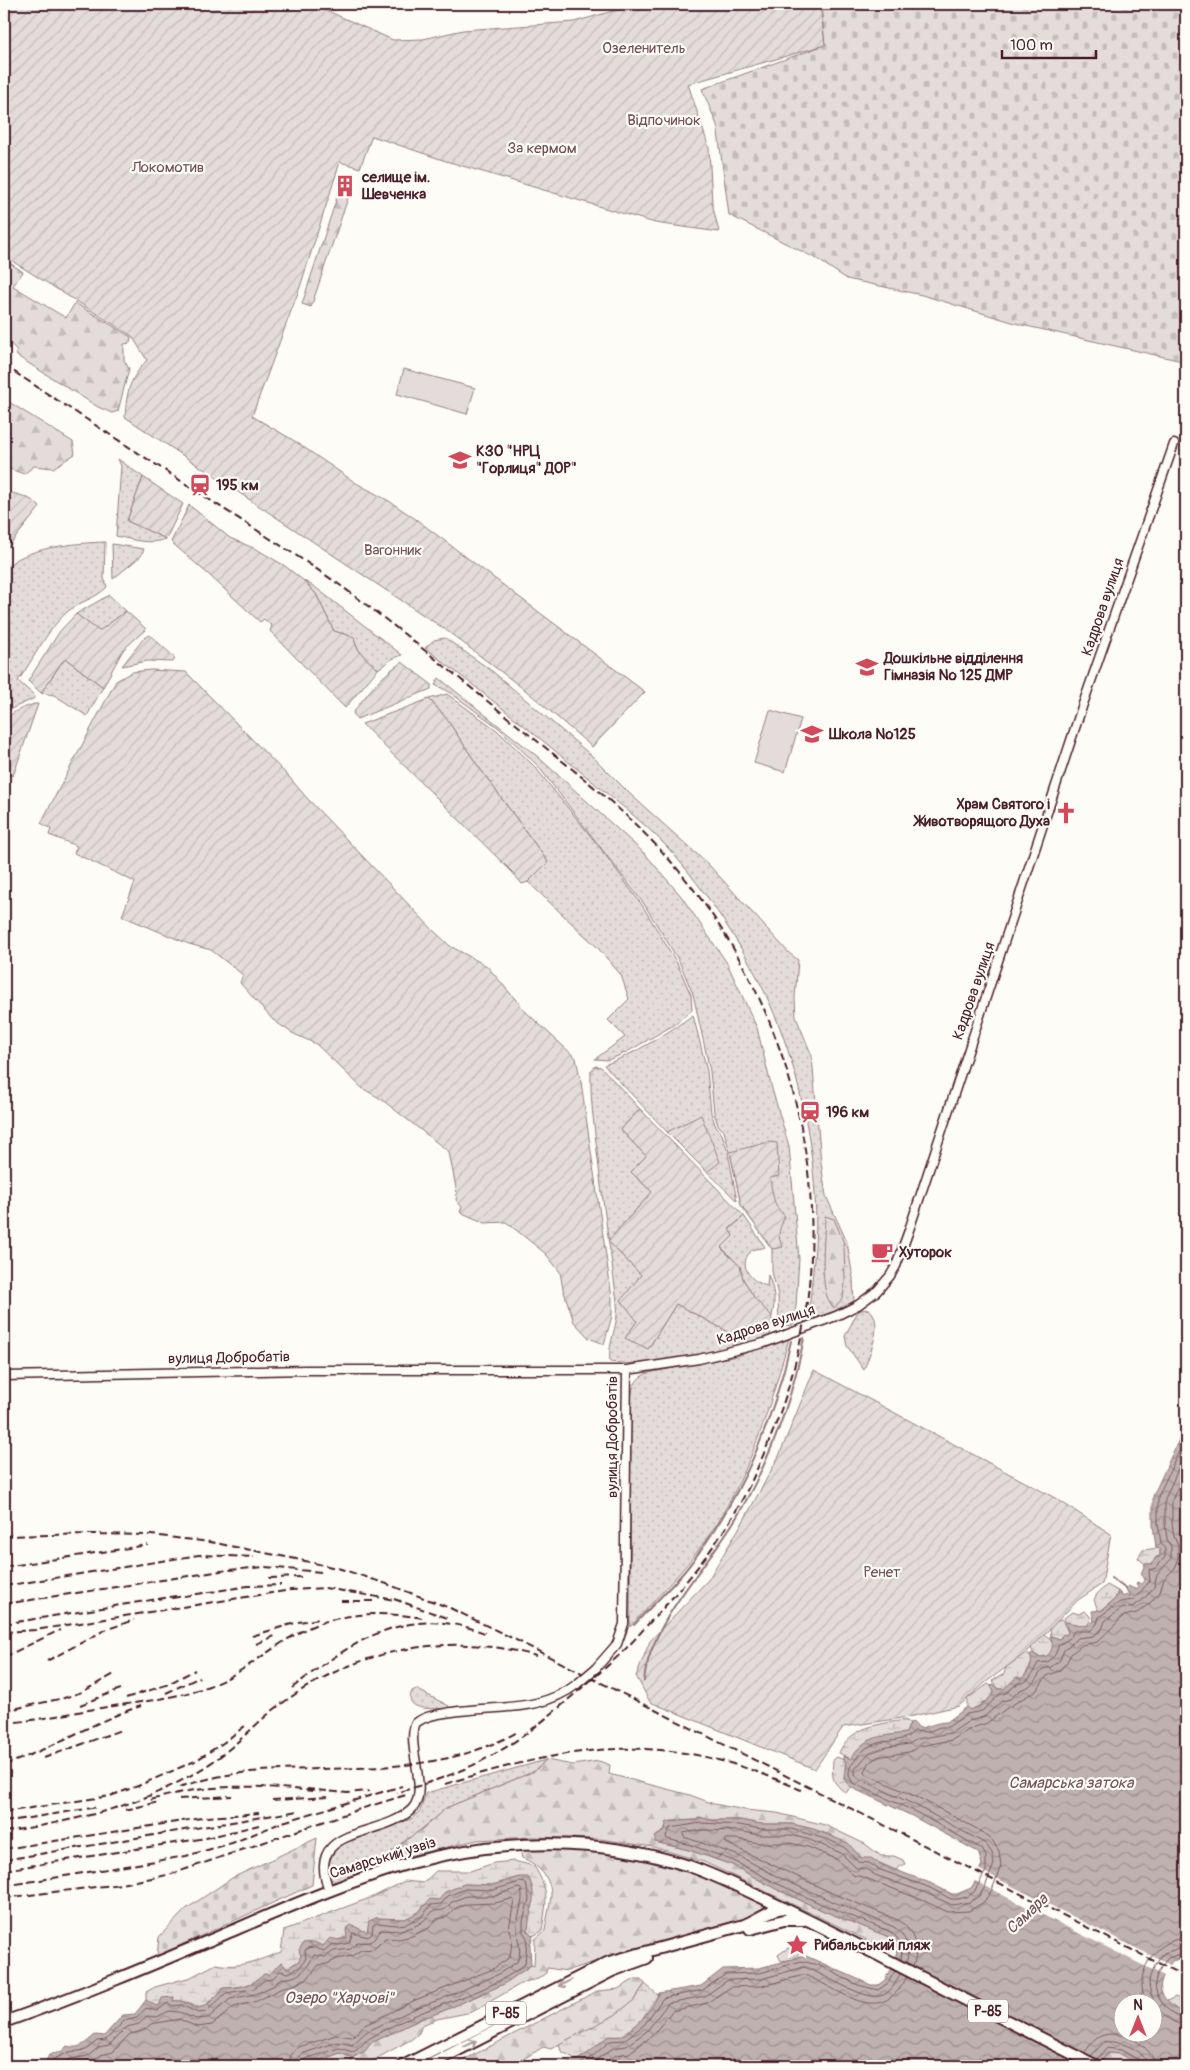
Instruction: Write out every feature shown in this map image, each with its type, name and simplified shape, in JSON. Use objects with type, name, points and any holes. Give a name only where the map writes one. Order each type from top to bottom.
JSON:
[{"type":"main road","name":"Самарський узвіз","points":[[4,2022],[86,1992],[330,1890],[407,1864],[457,1852],[502,1846],[552,1844],[604,1847],[689,1866],[723,1879],[762,1898],[785,1912]]},
{"type":"main road","points":[[762,1898],[769,1905],[767,1913]]},
{"type":"main road","name":"Р-85","points":[[427,2066],[612,1971],[785,1912]]},
{"type":"main road","name":"Р-85","points":[[403,2066],[609,1962],[744,1925],[759,1919],[767,1913],[785,1912],[810,1920],[1097,2066]]},
{"type":"street","name":"Кадрова вулиця","points":[[627,1370],[737,1351],[836,1316],[868,1299],[884,1284],[896,1266],[1082,707],[1174,444]]},
{"type":"street","name":"вулиця Добробатів","points":[[4,1376],[305,1370],[627,1370],[625,1617],[621,1636],[617,1644],[596,1668],[577,1684],[546,1702],[448,1713],[427,1717],[416,1723],[414,1735],[419,1792],[416,1804],[404,1816],[342,1839],[331,1846],[324,1857],[324,1876],[330,1890]]},
{"type":"green space","points":[[4,4],[308,4],[393,40],[423,39],[463,30],[574,22],[638,4],[820,4],[825,45],[688,84],[709,148],[712,203],[719,232],[655,223],[446,161],[372,136],[360,168],[340,162],[300,287],[252,416],[293,440],[356,483],[389,501],[417,520],[645,692],[592,747],[529,693],[446,630],[125,417],[130,386],[136,374],[147,360],[132,336],[4,256]]},
{"type":"green space","points":[[821,4],[1186,4],[1186,351],[1182,361],[1022,325],[922,295],[847,279],[817,259],[729,215],[717,125],[702,89],[825,45]]},
{"type":"green space","points":[[340,188],[350,192],[311,307],[302,304]]},
{"type":"green space","points":[[4,259],[23,272],[13,286],[66,318],[75,303],[131,337],[130,343],[124,344],[124,360],[129,369],[118,411],[112,413],[98,407],[17,356],[16,349],[4,338]]},
{"type":"green space","points":[[404,369],[475,388],[467,414],[397,394]]},
{"type":"green space","points":[[4,399],[73,442],[75,454],[53,468],[34,466],[24,474],[4,467]]},
{"type":"green space","points":[[118,459],[143,477],[127,521],[166,539],[148,542],[116,536],[121,466]]},
{"type":"green space","points":[[143,477],[183,504],[166,539],[127,521]]},
{"type":"green space","points":[[4,492],[23,496],[40,507],[4,552]]},
{"type":"green space","points":[[189,505],[230,538],[258,550],[285,566],[304,581],[316,594],[334,631],[354,637],[359,651],[378,669],[345,708],[270,631],[272,626],[264,619],[260,622],[171,542]]},
{"type":"green space","points":[[105,542],[104,578],[107,587],[71,609],[56,624],[18,681],[35,696],[33,699],[4,712],[4,570],[12,562],[36,551],[65,545]]},
{"type":"green space","points":[[112,544],[144,549],[141,556],[113,579]]},
{"type":"green space","points":[[304,581],[315,587],[402,655],[392,659],[378,669],[359,651],[354,637],[334,631],[316,594]]},
{"type":"green space","points":[[109,595],[126,611],[99,632],[76,614]]},
{"type":"green space","points":[[126,611],[146,629],[123,650],[103,687],[66,659],[41,693],[28,681],[60,631],[76,614],[99,631]]},
{"type":"green space","points":[[150,635],[175,658],[173,662],[147,661],[122,666],[144,638]]},
{"type":"green space","points":[[445,638],[492,671],[593,757],[630,794],[709,865],[789,953],[798,960],[795,998],[796,1017],[812,1056],[821,1163],[826,1196],[847,1242],[853,1278],[854,1305],[808,1320],[816,1212],[806,1123],[788,1049],[761,984],[738,943],[711,902],[682,864],[649,829],[527,728],[425,648],[434,640]]},
{"type":"green space","points":[[66,659],[103,687],[87,716],[54,695],[41,693]]},
{"type":"green space","points":[[402,662],[431,684],[431,689],[357,719],[353,713],[364,698],[381,679]]},
{"type":"green space","points":[[151,670],[186,672],[289,777],[434,931],[450,946],[487,966],[527,1013],[576,1058],[612,1298],[612,1316],[604,1344],[589,1338],[574,1322],[563,1289],[560,1272],[546,1254],[506,1222],[485,1223],[460,1212],[462,1207],[456,1200],[457,1193],[449,1152],[381,1099],[362,1088],[316,1044],[292,1033],[273,1020],[240,983],[243,975],[211,950],[189,944],[122,916],[135,882],[74,853],[77,846],[49,835],[51,829],[41,823],[116,681],[132,672]]},
{"type":"green space","points":[[439,678],[537,756],[645,854],[681,896],[727,963],[757,1028],[789,1146],[799,1259],[793,1325],[779,1326],[778,1295],[772,1272],[772,1249],[741,1205],[724,1131],[718,1125],[714,1113],[710,1071],[693,994],[679,961],[644,904],[538,766],[499,728],[448,691],[435,685]]},
{"type":"green space","points":[[447,694],[498,731],[535,767],[601,849],[642,905],[677,963],[691,995],[692,1010],[672,1026],[625,1053],[608,1060],[595,1059],[625,1037],[608,1020],[629,999],[621,975],[597,947],[528,882],[548,862],[478,766],[446,718],[429,699]]},
{"type":"green space","points":[[429,699],[446,718],[478,766],[548,862],[528,882],[522,884],[362,724]]},
{"type":"green space","points":[[38,704],[13,776],[4,772],[5,728],[9,717],[14,712]]},
{"type":"green space","points":[[770,710],[801,719],[785,772],[754,763]]},
{"type":"green space","points":[[693,1015],[707,1071],[711,1113],[716,1127],[722,1134],[728,1152],[737,1201],[671,1136],[604,1065],[627,1056]]},
{"type":"green space","points":[[595,1066],[601,1067],[640,1109],[620,1129],[646,1156],[631,1172],[652,1192],[609,1240],[592,1101],[591,1071]]},
{"type":"green space","points":[[640,1109],[744,1216],[729,1229],[733,1236],[721,1248],[740,1266],[743,1279],[755,1299],[772,1316],[770,1335],[762,1341],[738,1349],[732,1336],[725,1330],[676,1304],[648,1349],[625,1338],[637,1321],[621,1300],[641,1275],[608,1241],[652,1192],[631,1172],[646,1156],[620,1129]]},
{"type":"green space","points":[[701,1115],[720,1162],[707,1172],[667,1132]]},
{"type":"green space","points":[[769,1142],[777,1143],[779,1176],[770,1178],[772,1193],[778,1208],[785,1216],[779,1235],[783,1247],[772,1249],[741,1205],[730,1152]]},
{"type":"green space","points":[[744,1216],[765,1247],[750,1252],[746,1258],[746,1269],[752,1278],[767,1286],[768,1275],[774,1295],[772,1316],[755,1299],[743,1279],[740,1266],[721,1247],[733,1236],[729,1230]]},
{"type":"green space","points":[[825,1216],[834,1219],[844,1243],[845,1283],[843,1298],[834,1308],[825,1291],[823,1251]]},
{"type":"green space","points":[[609,1242],[641,1275],[638,1321],[648,1349],[676,1304],[725,1330],[732,1336],[738,1349],[658,1363],[610,1362],[610,1348],[617,1318],[617,1302]]},
{"type":"green space","points":[[869,1309],[874,1315],[876,1330],[864,1370],[847,1346],[845,1336],[857,1313],[861,1310]]},
{"type":"green space","points":[[789,1338],[774,1391],[756,1443],[734,1494],[705,1541],[630,1627],[631,1396],[638,1379],[648,1373],[737,1356]]},
{"type":"green space","name":"Ренет","points":[[814,1370],[1055,1498],[1111,1534],[1102,1584],[1078,1600],[1027,1652],[986,1682],[959,1706],[908,1717],[843,1727],[815,1769],[650,1702],[636,1676],[650,1641],[708,1580],[744,1520],[779,1456]]},
{"type":"green space","points":[[1160,1548],[1160,1557],[1152,1564],[1145,1564],[1138,1558],[1143,1550]]},
{"type":"green space","points":[[1107,1585],[1118,1591],[1115,1599],[1099,1612],[1094,1600],[1097,1594]]},
{"type":"green space","points":[[1084,1611],[1091,1619],[1087,1626],[1065,1622],[1064,1618],[1072,1612],[1079,1614]]},
{"type":"green space","points":[[1062,1620],[1068,1632],[1066,1635],[1061,1636],[1060,1639],[1051,1636],[1050,1627],[1054,1622]]},
{"type":"green space","points":[[1042,1635],[1050,1638],[1053,1646],[1050,1654],[1042,1657],[1034,1654],[1031,1646],[1034,1638]]},
{"type":"green space","points":[[1023,1650],[1030,1655],[1033,1661],[1025,1675],[1021,1679],[1017,1677],[1004,1689],[999,1689],[992,1681],[1004,1674],[1009,1657]]},
{"type":"green space","points":[[988,1684],[994,1692],[990,1698],[970,1710],[967,1707],[967,1699]]},
{"type":"green space","points":[[416,1689],[449,1706],[448,1708],[429,1709],[416,1706],[410,1698],[412,1691]]},
{"type":"green space","points":[[905,1720],[910,1723],[906,1733],[867,1742],[861,1746],[851,1759],[839,1753],[850,1737],[858,1732],[876,1725]]},
{"type":"green space","points":[[837,1757],[846,1761],[844,1778],[850,1787],[846,1793],[835,1782],[832,1771],[833,1760]]},
{"type":"green space","points":[[546,1760],[535,1771],[446,1808],[392,1851],[395,1864],[340,1883],[330,1877],[328,1867],[332,1855],[339,1845],[411,1819],[420,1811],[426,1793]]},
{"type":"green space","points":[[546,1760],[573,1765],[599,1761],[610,1765],[609,1774],[690,1795],[714,1804],[745,1810],[777,1813],[825,1825],[865,1844],[881,1856],[894,1856],[903,1860],[905,1864],[895,1870],[874,1860],[861,1858],[856,1852],[831,1835],[792,1824],[761,1824],[740,1820],[709,1820],[700,1817],[696,1820],[667,1822],[664,1831],[656,1836],[655,1842],[689,1850],[732,1865],[776,1889],[889,1937],[897,1947],[890,1951],[704,1862],[653,1847],[600,1839],[532,1837],[477,1840],[409,1856],[396,1847],[422,1829],[446,1808],[535,1771]]},
{"type":"green space","points":[[317,1838],[312,1885],[157,1956],[159,1937],[186,1909],[232,1878]]},
{"type":"green space","points":[[545,1848],[633,1856],[675,1867],[761,1901],[766,1906],[765,1910],[753,1919],[618,1954],[567,1971],[547,1968],[546,1973],[538,1979],[524,1982],[472,2012],[437,2019],[422,2025],[419,2033],[412,2039],[363,2066],[350,2066],[352,2058],[365,2051],[371,2043],[421,2019],[504,1984],[531,1965],[534,1966],[535,1939],[545,1931],[551,1890],[543,1873],[528,1860],[522,1858],[520,1849]]},
{"type":"green space","points":[[514,1861],[534,1866],[543,1883],[546,1904],[542,1931],[533,1936],[528,1931],[528,1921],[533,1905],[519,1877],[493,1885],[464,1884],[439,1900],[424,1905],[419,1912],[405,1919],[376,1918],[367,1932],[360,1931],[313,1949],[283,1970],[268,1976],[264,1974],[250,1983],[223,1988],[205,2006],[197,2007],[184,2002],[173,2001],[174,1997],[156,2006],[146,2000],[146,1992],[155,1987],[191,1977],[216,1964],[241,1965],[281,1952],[284,1930],[375,1896],[405,1881],[423,1883],[436,1871],[470,1871],[494,1863]]},
{"type":"green space","points":[[788,1948],[798,1948],[800,1952],[794,1959],[781,1961],[778,1955]]},
{"type":"green space","points":[[635,1979],[641,1979],[645,1984],[634,2000],[626,2007],[617,2014],[551,2049],[543,2047],[512,2066],[452,2066],[597,1991],[618,1989]]},
{"type":"green space","points":[[645,1984],[658,1995],[640,2022],[621,2036],[607,2037],[590,2052],[577,2060],[561,2051],[559,2044],[615,2015],[634,2000]]},
{"type":"green space","points":[[1175,1997],[1186,2002],[1186,2015],[1171,2006],[1167,2001]]},
{"type":"green space","points":[[340,2053],[352,2058],[350,2066],[304,2066]]},
{"type":"green space","points":[[1108,2053],[1120,2054],[1140,2066],[1112,2066],[1102,2061]]},
{"type":"water","name":"Самарська затока","points":[[1186,1424],[1186,1957],[1172,1961],[1162,1979],[1161,1992],[1112,1992],[1112,2042],[1162,2042],[1162,1994],[1167,2001],[1186,2015],[1186,2066],[1140,2066],[1120,2054],[1108,2053],[1097,2066],[546,2066],[579,2059],[608,2037],[619,2036],[632,2029],[653,2004],[659,1993],[701,1986],[723,1969],[759,1968],[799,1956],[806,1956],[871,1985],[878,1985],[885,1980],[896,1957],[897,1947],[889,1937],[776,1889],[732,1865],[689,1850],[655,1842],[655,1837],[664,1831],[667,1822],[696,1820],[700,1817],[709,1820],[740,1820],[761,1824],[792,1824],[813,1829],[848,1843],[861,1858],[871,1858],[880,1864],[930,1883],[952,1894],[957,1894],[971,1888],[982,1864],[978,1852],[912,1816],[850,1787],[844,1778],[846,1761],[843,1759],[843,1756],[851,1759],[861,1746],[874,1738],[906,1733],[910,1723],[914,1722],[919,1728],[947,1722],[967,1707],[970,1710],[990,1698],[994,1692],[991,1686],[993,1684],[999,1689],[1004,1689],[1017,1677],[1021,1679],[1030,1668],[1030,1655],[1032,1653],[1039,1657],[1046,1657],[1052,1648],[1050,1636],[1060,1639],[1063,1634],[1066,1635],[1068,1632],[1065,1622],[1087,1626],[1094,1621],[1092,1611],[1103,1610],[1115,1599],[1118,1591],[1124,1597],[1126,1594],[1130,1597],[1126,1589],[1128,1586],[1137,1590],[1136,1583],[1141,1584],[1145,1579],[1141,1574],[1145,1564],[1152,1564],[1156,1557],[1160,1556],[1160,1549],[1156,1548],[1153,1525],[1153,1496]]},
{"type":"water","name":"Озеро \"Харчові\"","points":[[519,1877],[528,1877],[533,1890],[528,1931],[533,1936],[530,1945],[531,1965],[504,1984],[421,2019],[371,2043],[365,2051],[352,2058],[340,2053],[304,2066],[43,2066],[49,2055],[62,2051],[67,2046],[79,2046],[95,2035],[104,2036],[123,2015],[135,2014],[146,2000],[156,2006],[160,2004],[162,1998],[174,1997],[173,2001],[184,2002],[196,2007],[205,2006],[223,1988],[240,1987],[250,1984],[264,1974],[269,1975],[281,1962],[287,1968],[298,1962],[301,1956],[299,1950],[303,1943],[314,1942],[323,1946],[330,1938],[339,1940],[347,1938],[346,1929],[351,1925],[367,1932],[369,1921],[376,1918],[405,1919],[419,1912],[430,1899],[439,1900],[445,1892],[464,1884],[493,1885]]},
{"type":"pier","points":[[978,1869],[1172,1966],[1166,1977],[973,1880]]},
{"type":"waterway","points":[[644,1681],[657,1637],[668,1616],[726,1534],[760,1473],[779,1429],[793,1384],[804,1338]]},
{"type":"waterway","points":[[634,1625],[688,1567],[707,1542],[739,1488],[775,1401],[791,1341]]},
{"type":"waterway","points":[[1111,1578],[1126,1589]]},
{"type":"railway","points":[[4,365],[337,583],[431,655],[602,794],[646,834],[706,906],[739,959],[767,1016],[788,1076],[803,1138],[811,1201],[811,1264],[803,1327],[790,1382],[765,1452],[737,1509],[713,1547],[656,1616],[620,1654],[551,1714],[511,1744],[478,1763],[397,1793]]},
{"type":"railway","points":[[4,1536],[151,1535],[210,1542],[341,1569],[387,1584],[450,1608],[510,1637],[1186,1977]]},
{"type":"railway","points":[[4,1567],[148,1545]]},
{"type":"railway","points":[[4,1586],[199,1555],[254,1557]]},
{"type":"railway","points":[[4,1604],[228,1570],[265,1567],[321,1572]]},
{"type":"railway","points":[[269,1578],[304,1577]]},
{"type":"railway","points":[[172,1598],[248,1586],[281,1585]]},
{"type":"railway","points":[[4,1632],[35,1630],[291,1590],[325,1588],[401,1601]]},
{"type":"railway","points":[[4,1624],[176,1596]]},
{"type":"railway","points":[[394,1599],[450,1619]]},
{"type":"railway","points":[[341,1601],[373,1601]]},
{"type":"railway","points":[[4,1723],[41,1719],[156,1700],[209,1686],[233,1675],[300,1632],[329,1620],[375,1614],[422,1618]]},
{"type":"railway","points":[[252,1636],[298,1622],[320,1619]]},
{"type":"railway","points":[[47,1661],[105,1630],[134,1620]]},
{"type":"railway","points":[[292,1688],[337,1655],[383,1631],[407,1625],[432,1622],[458,1625],[487,1634]]},
{"type":"railway","points":[[4,1657],[60,1630]]},
{"type":"railway","points":[[256,1644],[277,1635]]},
{"type":"railway","points":[[4,1832],[50,1824],[119,1807],[163,1790],[218,1758],[276,1708],[305,1688],[335,1672],[367,1659],[400,1650],[468,1645],[502,1648],[536,1656]]},
{"type":"railway","points":[[126,1698],[166,1685],[195,1670]]},
{"type":"railway","points":[[4,1711],[64,1698],[82,1692],[116,1673]]},
{"type":"railway","points":[[166,1693],[200,1677]]},
{"type":"railway","points":[[80,1705],[123,1688]]},
{"type":"railway","points":[[4,1765],[107,1719],[141,1706]]},
{"type":"railway","points":[[4,1812],[110,1796],[195,1761],[245,1726]]},
{"type":"railway","points":[[44,1758],[121,1730]]},
{"type":"railway","points":[[179,1787],[232,1774],[250,1772],[421,1763],[454,1757],[487,1746],[519,1731]]},
{"type":"railway","points":[[445,1784],[539,1759],[582,1752],[624,1749],[666,1750],[708,1758],[753,1771],[801,1790]]},
{"type":"railway","points":[[4,1886],[186,1856],[232,1843],[283,1822],[402,1786]]},
{"type":"railway","points":[[151,1800],[172,1794],[212,1788],[272,1787],[313,1791]]},
{"type":"railway","points":[[307,1789],[347,1793],[369,1791]]},
{"type":"railway","points":[[4,1898],[121,1884],[172,1874],[406,1795]]},
{"type":"railway","points":[[179,1799],[232,1796]]},
{"type":"railway","points":[[272,1800],[330,1797]]},
{"type":"railway","points":[[125,1810],[159,1802]]},
{"type":"railway","points":[[4,1822],[98,1807]]},
{"type":"railway","points":[[4,1860],[298,1811]]},
{"type":"railway","points":[[4,1849],[208,1817],[259,1813]]},
{"type":"railway","points":[[4,1870],[206,1838],[259,1825]]},
{"type":"place","name":"селище ім. Шевченка","points":[[345,186]]},
{"type":"place","name":"КЗО \"НРЦ \"Горлиця\" ДОР\"","points":[[460,460]]},
{"type":"place","name":"195 км","points":[[200,485]]},
{"type":"place","name":"Дошкільне відділення Гімназія № 125 ДМР","points":[[867,667]]},
{"type":"place","name":"Школа №125","points":[[812,734]]},
{"type":"place","name":"Храм Святого і Животворящого Духа","points":[[1066,813]]},
{"type":"place","name":"196 км","points":[[810,1112]]},
{"type":"place","name":"Хуторок","points":[[882,1252]]},
{"type":"place","name":"Рибальський пляж","points":[[797,1945]]},
{"type":"park label","name":"Озеленитель","points":[[644,48]]},
{"type":"park label","name":"Відпочинок","points":[[664,120]]},
{"type":"park label","name":"За кермом","points":[[542,148]]},
{"type":"park label","name":"Локомотив","points":[[168,167]]},
{"type":"park label","name":"Вагонник","points":[[393,550]]},
{"type":"water label","name":"Самара","points":[[1027,1914]]}]
